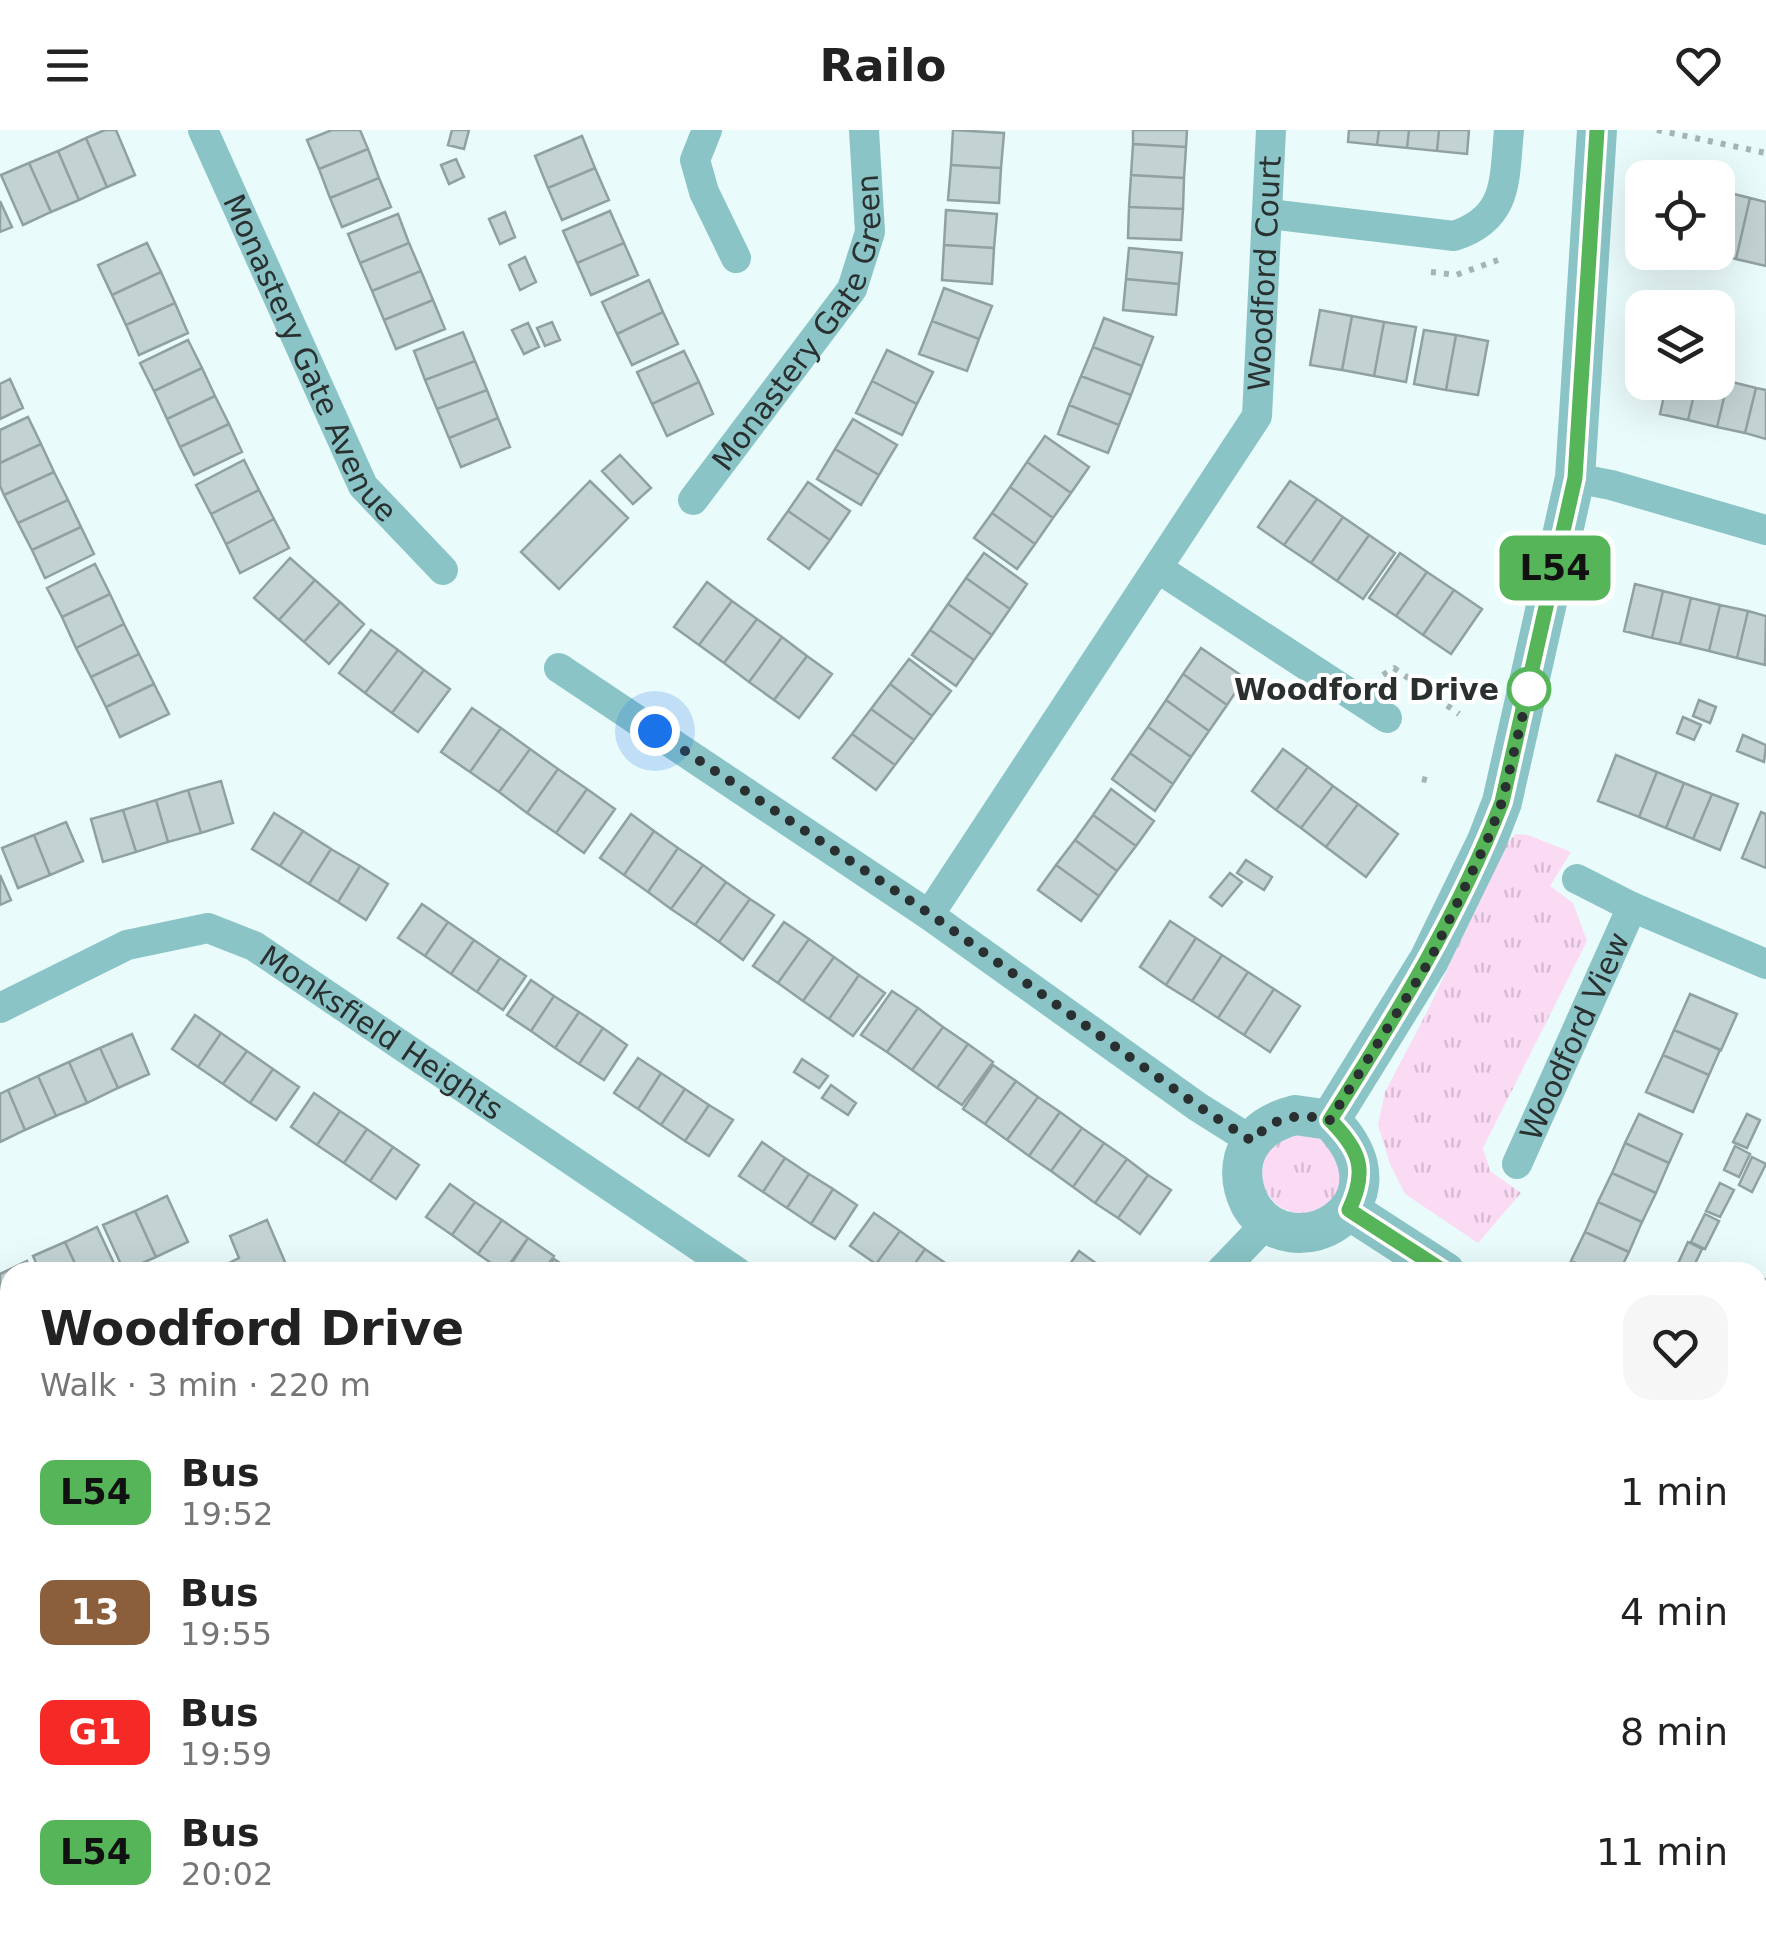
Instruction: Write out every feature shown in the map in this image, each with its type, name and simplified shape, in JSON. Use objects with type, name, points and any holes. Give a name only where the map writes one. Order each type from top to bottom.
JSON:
[{"type":"street","name":"Monastery Gate Avenue","points":[[203,130],[363,486],[442,570]]},
{"type":"street","points":[[706,130],[695,160],[704,192],[736,258]]},
{"type":"street","name":"Monastery Gate Green","points":[[693,500],[852,289],[870,232],[864,130]]},
{"type":"street","name":"Woodford Court","points":[[930,914],[1257,416],[1271,130]]},
{"type":"street","points":[[1269,214],[1454,236],[1476,228],[1497,209],[1509,130]]},
{"type":"street","points":[[1330,1120],[1430,960],[1502,802],[1575,478],[1597,130]]},
{"type":"street","points":[[1575,478],[1766,530]]},
{"type":"street","points":[[1159,569],[1388,718]]},
{"type":"street","points":[[560,668],[930,914],[1252,1141]]},
{"type":"street","name":"Woodford View","points":[[1578,880],[1766,964]]},
{"type":"street","name":"Woodford View","points":[[1517,1164],[1632,906]]},
{"type":"street","name":"Monksfield Heights","points":[[0,1008],[128,945],[208,928],[254,946],[722,1262]]},
{"type":"street","points":[[1295,1115],[1330,1120],[1355,1150],[1360,1170],[1358,1190],[1349,1210],[1320,1230],[1303,1234],[1267,1223],[1245,1194],[1244,1158],[1252,1141],[1278,1119],[1295,1115]]},
{"type":"street","points":[[1349,1210],[1430,1262]]},
{"type":"street","points":[[1230,1262],[1267,1223]]},
{"type":"path","points":[[1656,130],[1766,153]]},
{"type":"path","points":[[1421,270],[1456,275],[1498,260]]},
{"type":"path","points":[[1375,668],[1384,676],[1394,668],[1459,714]]},
{"type":"green space","points":[[1516,834],[1571,852],[1550,886],[1573,903],[1587,941],[1483,1148],[1490,1171],[1521,1193],[1478,1243],[1405,1194],[1390,1164],[1378,1125],[1385,1092],[1506,844]]},
{"type":"green space","points":[[1312,1132],[1344,1158],[1338,1199],[1303,1216],[1274,1202],[1264,1187],[1262,1169],[1268,1152],[1281,1139]]},
{"type":"building","points":[[116,130],[135,175],[107,187],[86,138]]},
{"type":"building","points":[[332,130],[360,130],[368,149],[319,169],[307,140]]},
{"type":"building","points":[[452,130],[469,130],[464,149],[448,145]]},
{"type":"building","points":[[953,130],[1004,133],[1001,168],[951,165]]},
{"type":"building","points":[[1133,130],[1187,130],[1186,147],[1133,144]]},
{"type":"building","points":[[1349,130],[1379,130],[1377,145],[1348,142]]},
{"type":"building","points":[[1379,130],[1409,130],[1407,148],[1377,145]]},
{"type":"building","points":[[1409,130],[1439,130],[1437,151],[1407,148]]},
{"type":"building","points":[[1439,130],[1469,130],[1467,154],[1437,151]]},
{"type":"building","points":[[582,136],[595,168],[548,188],[535,156]]},
{"type":"building","points":[[86,138],[107,187],[79,200],[58,151]]},
{"type":"building","points":[[1133,144],[1186,147],[1184,178],[1131,175]]},
{"type":"building","points":[[368,149],[379,178],[330,198],[319,169]]},
{"type":"building","points":[[58,151],[79,200],[51,212],[29,163]]},
{"type":"building","points":[[456,159],[464,177],[449,184],[441,165]]},
{"type":"building","points":[[29,163],[51,212],[23,225],[1,175]]},
{"type":"building","points":[[951,165],[1001,168],[999,203],[948,200]]},
{"type":"building","points":[[595,168],[609,200],[562,220],[548,188]]},
{"type":"building","points":[[1131,175],[1184,178],[1183,209],[1129,207]]},
{"type":"building","points":[[379,178],[391,207],[342,227],[330,198]]},
{"type":"building","points":[[1735,194],[1750,198],[1735,259]]},
{"type":"building","points":[[1750,198],[1766,202],[1766,266],[1736,259]]},
{"type":"building","points":[[0,201],[12,227],[0,232]]},
{"type":"building","points":[[1129,207],[1183,209],[1181,240],[1128,238]]},
{"type":"building","points":[[946,210],[997,214],[994,248],[944,245]]},
{"type":"building","points":[[610,211],[624,243],[577,263],[563,231]]},
{"type":"building","points":[[505,212],[515,237],[500,244],[489,219]]},
{"type":"building","points":[[398,214],[409,243],[360,263],[348,234]]},
{"type":"building","points":[[147,243],[161,272],[112,295],[98,265]]},
{"type":"building","points":[[409,243],[421,271],[372,291],[360,263]]},
{"type":"building","points":[[624,243],[638,275],[591,295],[577,263]]},
{"type":"building","points":[[944,245],[994,248],[992,284],[942,280]]},
{"type":"building","points":[[1129,248],[1182,253],[1179,284],[1126,279]]},
{"type":"building","points":[[525,257],[536,282],[520,290],[509,265]]},
{"type":"building","points":[[421,271],[433,300],[384,320],[372,291]]},
{"type":"building","points":[[161,272],[175,303],[126,325],[112,295]]},
{"type":"building","points":[[1126,279],[1179,284],[1176,315],[1123,310]]},
{"type":"building","points":[[649,280],[663,312],[617,334],[602,302]]},
{"type":"building","points":[[944,288],[992,306],[979,339],[932,321]]},
{"type":"building","points":[[433,300],[445,329],[396,349],[384,320]]},
{"type":"building","points":[[175,303],[188,333],[139,355],[126,325]]},
{"type":"building","points":[[1320,310],[1352,316],[1342,370],[1310,365]]},
{"type":"building","points":[[663,312],[678,344],[632,365],[617,334]]},
{"type":"building","points":[[1352,316],[1384,322],[1374,376],[1342,370]]},
{"type":"building","points":[[1104,318],[1153,337],[1142,366],[1093,347]]},
{"type":"building","points":[[932,321],[979,339],[967,371],[919,354]]},
{"type":"building","points":[[552,322],[560,340],[545,346],[537,328]]},
{"type":"building","points":[[1384,322],[1416,327],[1406,382],[1374,376]]},
{"type":"building","points":[[528,323],[539,347],[524,354],[512,330]]},
{"type":"building","points":[[1424,330],[1456,335],[1446,390],[1414,384]]},
{"type":"building","points":[[463,332],[475,361],[425,380],[414,351]]},
{"type":"building","points":[[1456,335],[1488,341],[1478,395],[1446,390]]},
{"type":"building","points":[[188,340],[202,368],[154,391],[140,363]]},
{"type":"building","points":[[1093,347],[1142,366],[1131,395],[1081,376]]},
{"type":"building","points":[[887,350],[933,372],[917,404],[872,381]]},
{"type":"building","points":[[684,351],[699,382],[652,404],[637,372]]},
{"type":"building","points":[[475,361],[487,390],[437,409],[425,380]]},
{"type":"building","points":[[202,368],[215,396],[167,419],[154,391]]},
{"type":"building","points":[[1081,376],[1131,395],[1119,425],[1069,405]]},
{"type":"building","points":[[10,379],[23,408],[0,419],[0,384]]},
{"type":"building","points":[[872,381],[917,404],[902,435],[856,413]]},
{"type":"building","points":[[699,382],[713,414],[667,436],[652,404]]},
{"type":"building","points":[[1735,383],[1756,388],[1745,433],[1717,427],[1723,400],[1735,400]]},
{"type":"building","points":[[1756,388],[1766,390],[1766,439],[1745,433]]},
{"type":"building","points":[[487,390],[498,418],[449,438],[437,409]]},
{"type":"building","points":[[215,396],[229,424],[180,447],[167,419]]},
{"type":"building","points":[[1663,400],[1693,400],[1688,420],[1660,414]]},
{"type":"building","points":[[1693,400],[1723,400],[1717,427],[1688,420]]},
{"type":"building","points":[[1069,405],[1119,425],[1108,453],[1058,434]]},
{"type":"building","points":[[28,417],[41,444],[0,463],[0,430]]},
{"type":"building","points":[[498,418],[510,447],[461,467],[449,438]]},
{"type":"building","points":[[853,419],[897,445],[879,475],[835,449]]},
{"type":"building","points":[[229,424],[242,452],[194,475],[180,447]]},
{"type":"building","points":[[1045,436],[1089,467],[1071,493],[1027,462]]},
{"type":"building","points":[[41,444],[54,472],[4,495],[0,463]]},
{"type":"building","points":[[835,449],[879,475],[861,505],[817,479]]},
{"type":"building","points":[[620,455],[651,488],[633,504],[602,471]]},
{"type":"building","points":[[244,460],[259,490],[211,514],[196,485]]},
{"type":"building","points":[[1027,462],[1071,493],[1053,518],[1010,487]]},
{"type":"building","points":[[54,472],[68,500],[18,523],[4,495]]},
{"type":"building","points":[[590,481],[628,518],[559,589],[521,552]]},
{"type":"building","points":[[1290,481],[1317,499],[1284,545],[1258,527]]},
{"type":"building","points":[[808,482],[850,511],[830,540],[788,511]]},
{"type":"building","points":[[1010,487],[1053,518],[1035,544],[992,513]]},
{"type":"building","points":[[259,490],[274,519],[226,544],[211,514]]},
{"type":"building","points":[[1317,499],[1343,517],[1311,563],[1284,545]]},
{"type":"building","points":[[68,500],[81,527],[32,550],[18,523]]},
{"type":"building","points":[[788,511],[830,540],[809,569],[768,539]]},
{"type":"building","points":[[992,513],[1035,544],[1017,569],[974,538]]},
{"type":"building","points":[[1343,517],[1369,535],[1337,581],[1311,563]]},
{"type":"building","points":[[274,519],[289,548],[240,573],[226,544]]},
{"type":"building","points":[[81,527],[94,554],[45,578],[32,550]]},
{"type":"building","points":[[1369,535],[1395,553],[1363,599],[1337,581]]},
{"type":"building","points":[[984,553],[1027,584],[1010,609],[966,578]]},
{"type":"building","points":[[1400,553],[1427,572],[1396,616],[1369,598]]},
{"type":"building","points":[[290,558],[315,580],[279,620],[254,598]]},
{"type":"building","points":[[95,564],[110,594],[62,617],[47,588]]},
{"type":"building","points":[[1427,572],[1454,590],[1423,635],[1396,616]]},
{"type":"building","points":[[966,578],[1010,609],[992,635],[948,604]]},
{"type":"building","points":[[315,580],[340,602],[304,642],[279,620]]},
{"type":"building","points":[[707,582],[732,601],[699,645],[674,627]]},
{"type":"building","points":[[1635,584],[1663,591],[1652,638],[1624,631]]},
{"type":"building","points":[[1454,590],[1482,609],[1451,654],[1423,635]]},
{"type":"building","points":[[1663,591],[1691,598],[1680,644],[1652,638]]},
{"type":"building","points":[[110,594],[124,624],[76,648],[62,617]]},
{"type":"building","points":[[1691,598],[1720,605],[1709,651],[1680,644]]},
{"type":"building","points":[[732,601],[757,619],[724,663],[699,645]]},
{"type":"building","points":[[340,602],[364,624],[329,664],[304,642]]},
{"type":"building","points":[[948,604],[992,635],[974,660],[930,630]]},
{"type":"building","points":[[1720,605],[1748,611],[1737,658],[1709,651]]},
{"type":"building","points":[[1748,611],[1766,616],[1765,665],[1737,658]]},
{"type":"building","points":[[757,619],[782,637],[749,682],[724,663]]},
{"type":"building","points":[[124,624],[139,654],[91,677],[76,648]]},
{"type":"building","points":[[371,630],[398,650],[365,693],[339,673]]},
{"type":"building","points":[[930,630],[974,660],[956,686],[912,655]]},
{"type":"building","points":[[782,637],[807,656],[774,700],[749,682]]},
{"type":"building","points":[[1201,648],[1245,678],[1227,705],[1183,674]]},
{"type":"building","points":[[398,650],[424,670],[392,713],[365,693]]},
{"type":"building","points":[[139,654],[154,684],[106,707],[91,677]]},
{"type":"building","points":[[807,656],[832,674],[799,718],[774,700]]},
{"type":"building","points":[[909,659],[951,691],[932,716],[890,684]]},
{"type":"building","points":[[424,670],[450,689],[418,732],[392,713]]},
{"type":"building","points":[[1183,674],[1227,705],[1209,731],[1166,700]]},
{"type":"building","points":[[154,684],[169,714],[120,737],[106,707]]},
{"type":"building","points":[[890,684],[932,716],[914,740],[871,709]]},
{"type":"building","points":[[1166,700],[1209,731],[1191,757],[1148,727]]},
{"type":"building","points":[[1699,700],[1716,707],[1710,723],[1693,716]]},
{"type":"building","points":[[472,708],[501,728],[470,772],[441,752]]},
{"type":"building","points":[[871,709],[914,740],[895,765],[852,734]]},
{"type":"building","points":[[1683,717],[1701,725],[1694,740],[1677,733]]},
{"type":"building","points":[[1148,727],[1191,757],[1173,784],[1130,753]]},
{"type":"building","points":[[501,728],[530,749],[499,792],[470,772]]},
{"type":"building","points":[[852,734],[895,765],[876,790],[833,758]]},
{"type":"building","points":[[1743,735],[1766,745],[1764,762],[1737,751]]},
{"type":"building","points":[[530,749],[558,769],[527,813],[499,792]]},
{"type":"building","points":[[1283,749],[1308,767],[1276,810],[1252,791]]},
{"type":"building","points":[[1130,753],[1173,784],[1155,811],[1112,779]]},
{"type":"building","points":[[1616,755],[1657,772],[1639,817],[1598,801]]},
{"type":"building","points":[[1308,767],[1333,786],[1301,828],[1276,810]]},
{"type":"building","points":[[558,769],[587,789],[556,833],[527,813]]},
{"type":"building","points":[[1657,772],[1684,783],[1666,828],[1639,817]]},
{"type":"building","points":[[221,781],[233,823],[201,833],[188,790]]},
{"type":"building","points":[[1684,783],[1712,794],[1693,839],[1666,828]]},
{"type":"building","points":[[1333,786],[1358,804],[1326,847],[1301,828]]},
{"type":"building","points":[[587,789],[615,809],[584,853],[556,833]]},
{"type":"building","points":[[1111,789],[1154,821],[1136,846],[1093,815]]},
{"type":"building","points":[[188,790],[201,833],[168,842],[156,800]]},
{"type":"building","points":[[1712,794],[1738,804],[1720,850],[1693,839]]},
{"type":"building","points":[[156,800],[168,842],[136,852],[123,810]]},
{"type":"building","points":[[1358,804],[1398,834],[1366,877],[1326,847]]},
{"type":"building","points":[[123,810],[136,852],[103,862],[91,819]]},
{"type":"building","points":[[1761,812],[1766,814],[1766,868],[1742,858]]},
{"type":"building","points":[[274,813],[303,831],[280,866],[252,849]]},
{"type":"building","points":[[631,814],[654,831],[624,875],[600,858]]},
{"type":"building","points":[[1093,815],[1136,846],[1117,871],[1075,840]]},
{"type":"building","points":[[66,822],[83,861],[50,875],[34,835]]},
{"type":"building","points":[[303,831],[331,849],[309,884],[280,866]]},
{"type":"building","points":[[654,831],[678,848],[648,892],[624,875]]},
{"type":"building","points":[[34,835],[50,875],[18,888],[2,848]]},
{"type":"building","points":[[1075,840],[1117,871],[1099,896],[1056,865]]},
{"type":"building","points":[[678,848],[703,865],[671,909],[648,892]]},
{"type":"building","points":[[331,849],[360,866],[338,902],[309,884]]},
{"type":"building","points":[[1246,860],[1272,877],[1264,890],[1237,873]]},
{"type":"building","points":[[703,865],[726,882],[695,925],[671,909]]},
{"type":"building","points":[[1056,865],[1099,896],[1081,921],[1038,890]]},
{"type":"building","points":[[360,866],[388,884],[366,920],[338,902]]},
{"type":"building","points":[[1230,873],[1242,882],[1222,906],[1210,897]]},
{"type":"building","points":[[0,875],[11,900],[0,905]]},
{"type":"building","points":[[726,882],[750,899],[719,942],[695,925]]},
{"type":"building","points":[[750,899],[774,915],[743,960],[719,942]]},
{"type":"building","points":[[422,904],[448,922],[425,956],[398,938]]},
{"type":"building","points":[[1170,921],[1196,938],[1166,985],[1140,967]]},
{"type":"building","points":[[448,922],[474,940],[451,974],[425,956]]},
{"type":"building","points":[[784,922],[809,939],[778,983],[753,966]]},
{"type":"building","points":[[1196,938],[1222,955],[1192,1001],[1166,985]]},
{"type":"building","points":[[809,939],[834,957],[803,1001],[778,983]]},
{"type":"building","points":[[474,940],[500,958],[477,992],[451,974]]},
{"type":"building","points":[[1222,955],[1248,972],[1218,1018],[1192,1001]]},
{"type":"building","points":[[834,957],[859,975],[829,1019],[803,1001]]},
{"type":"building","points":[[500,958],[526,976],[503,1010],[477,992]]},
{"type":"building","points":[[1248,972],[1274,989],[1244,1035],[1218,1018]]},
{"type":"building","points":[[859,975],[885,993],[853,1036],[829,1019]]},
{"type":"building","points":[[531,980],[554,996],[531,1031],[507,1015]]},
{"type":"building","points":[[1274,989],[1300,1006],[1270,1052],[1244,1035]]},
{"type":"building","points":[[892,991],[918,1008],[887,1052],[861,1035]]},
{"type":"building","points":[[1690,994],[1737,1014],[1721,1050],[1674,1030]]},
{"type":"building","points":[[554,996],[579,1012],[555,1048],[531,1031]]},
{"type":"building","points":[[918,1008],[943,1027],[912,1070],[887,1052]]},
{"type":"building","points":[[579,1012],[603,1028],[579,1064],[555,1048]]},
{"type":"building","points":[[195,1015],[221,1033],[198,1067],[172,1049]]},
{"type":"building","points":[[943,1027],[968,1044],[937,1088],[912,1070]]},
{"type":"building","points":[[603,1028],[627,1045],[604,1080],[579,1064]]},
{"type":"building","points":[[1674,1030],[1720,1050],[1709,1075],[1663,1055]]},
{"type":"building","points":[[221,1033],[247,1051],[223,1084],[198,1067]]},
{"type":"building","points":[[132,1034],[149,1074],[118,1088],[100,1048]]},
{"type":"building","points":[[968,1044],[993,1062],[962,1105],[937,1088]]},
{"type":"building","points":[[100,1048],[118,1088],[87,1103],[69,1062]]},
{"type":"building","points":[[247,1051],[273,1069],[250,1103],[223,1084]]},
{"type":"building","points":[[1663,1055],[1709,1075],[1693,1112],[1646,1092]]},
{"type":"building","points":[[638,1058],[661,1073],[638,1109],[614,1093]]},
{"type":"building","points":[[802,1059],[828,1076],[819,1088],[794,1072]]},
{"type":"building","points":[[69,1062],[87,1103],[56,1116],[38,1076]]},
{"type":"building","points":[[993,1065],[1016,1081],[985,1124],[963,1109]]},
{"type":"building","points":[[273,1069],[299,1087],[276,1120],[250,1103]]},
{"type":"building","points":[[661,1073],[685,1089],[661,1125],[638,1109]]},
{"type":"building","points":[[38,1076],[56,1116],[25,1130],[8,1090]]},
{"type":"building","points":[[1016,1081],[1038,1097],[1007,1140],[985,1124]]},
{"type":"building","points":[[831,1085],[856,1103],[848,1115],[822,1098]]},
{"type":"building","points":[[685,1089],[709,1105],[685,1141],[661,1125]]},
{"type":"building","points":[[8,1090],[25,1130],[0,1142],[0,1094]]},
{"type":"building","points":[[314,1093],[340,1111],[317,1145],[291,1127]]},
{"type":"building","points":[[1038,1097],[1060,1112],[1029,1156],[1007,1140]]},
{"type":"building","points":[[709,1105],[733,1120],[709,1156],[685,1141]]},
{"type":"building","points":[[340,1111],[367,1129],[344,1163],[317,1145]]},
{"type":"building","points":[[1060,1112],[1082,1128],[1051,1171],[1029,1156]]},
{"type":"building","points":[[1639,1114],[1682,1134],[1669,1163],[1625,1143]]},
{"type":"building","points":[[1747,1114],[1760,1120],[1747,1148],[1733,1142]]},
{"type":"building","points":[[1082,1128],[1104,1143],[1073,1187],[1051,1171]]},
{"type":"building","points":[[367,1129],[393,1147],[370,1181],[344,1163]]},
{"type":"building","points":[[762,1142],[785,1158],[763,1192],[739,1176]]},
{"type":"building","points":[[1104,1143],[1127,1159],[1095,1203],[1073,1187]]},
{"type":"building","points":[[1625,1143],[1669,1163],[1656,1193],[1612,1173]]},
{"type":"building","points":[[1735,1146],[1750,1154],[1739,1177],[1724,1170]]},
{"type":"building","points":[[393,1147],[419,1165],[396,1199],[370,1181]]},
{"type":"building","points":[[1752,1157],[1766,1164],[1752,1192],[1739,1185]]},
{"type":"building","points":[[785,1158],[809,1174],[787,1208],[763,1192]]},
{"type":"building","points":[[1127,1159],[1148,1175],[1118,1218],[1095,1203]]},
{"type":"building","points":[[1612,1173],[1656,1193],[1642,1222],[1598,1202]]},
{"type":"building","points":[[809,1174],[833,1189],[811,1224],[787,1208]]},
{"type":"building","points":[[1148,1175],[1171,1190],[1140,1234],[1118,1218]]},
{"type":"building","points":[[1720,1183],[1734,1190],[1720,1217],[1706,1211]]},
{"type":"building","points":[[450,1184],[475,1202],[452,1235],[426,1217]]},
{"type":"building","points":[[833,1189],[857,1205],[835,1239],[811,1224]]},
{"type":"building","points":[[167,1196],[188,1242],[156,1257],[135,1211]]},
{"type":"building","points":[[475,1202],[502,1220],[478,1254],[452,1235]]},
{"type":"building","points":[[1598,1202],[1642,1222],[1629,1252],[1585,1232]]},
{"type":"building","points":[[135,1211],[156,1257],[145,1262],[120,1262],[103,1225]]},
{"type":"building","points":[[874,1213],[900,1231],[877,1262],[850,1246]]},
{"type":"building","points":[[1705,1214],[1719,1221],[1705,1249],[1691,1242]]},
{"type":"building","points":[[267,1220],[285,1262],[231,1262],[239,1258],[230,1236]]},
{"type":"building","points":[[502,1220],[528,1238],[511,1262],[490,1262],[478,1254]]},
{"type":"building","points":[[97,1227],[113,1262],[74,1262],[65,1242]]},
{"type":"building","points":[[900,1231],[925,1249],[916,1262],[877,1262]]},
{"type":"building","points":[[1585,1232],[1629,1252],[1624,1262],[1571,1261]]},
{"type":"building","points":[[528,1238],[554,1256],[550,1262],[512,1262]]},
{"type":"building","points":[[65,1242],[74,1262],[36,1262],[33,1256]]},
{"type":"building","points":[[1688,1242],[1702,1249],[1696,1262],[1679,1262]]},
{"type":"building","points":[[925,1249],[944,1262],[916,1262]]},
{"type":"building","points":[[1079,1251],[1094,1262],[1071,1262]]},
{"type":"bus line","name":"L54","points":[[1430,1262],[1349,1210],[1358,1190],[1360,1170],[1355,1150],[1330,1120],[1430,960],[1502,802],[1575,478],[1597,130]]},
{"type":"place","name":"Woodford Drive","points":[[1529,689]]},
{"type":"route","points":[[655,731],[930,914],[1252,1141],[1278,1119],[1295,1115],[1330,1120],[1430,960],[1502,802],[1529,689]]}]
